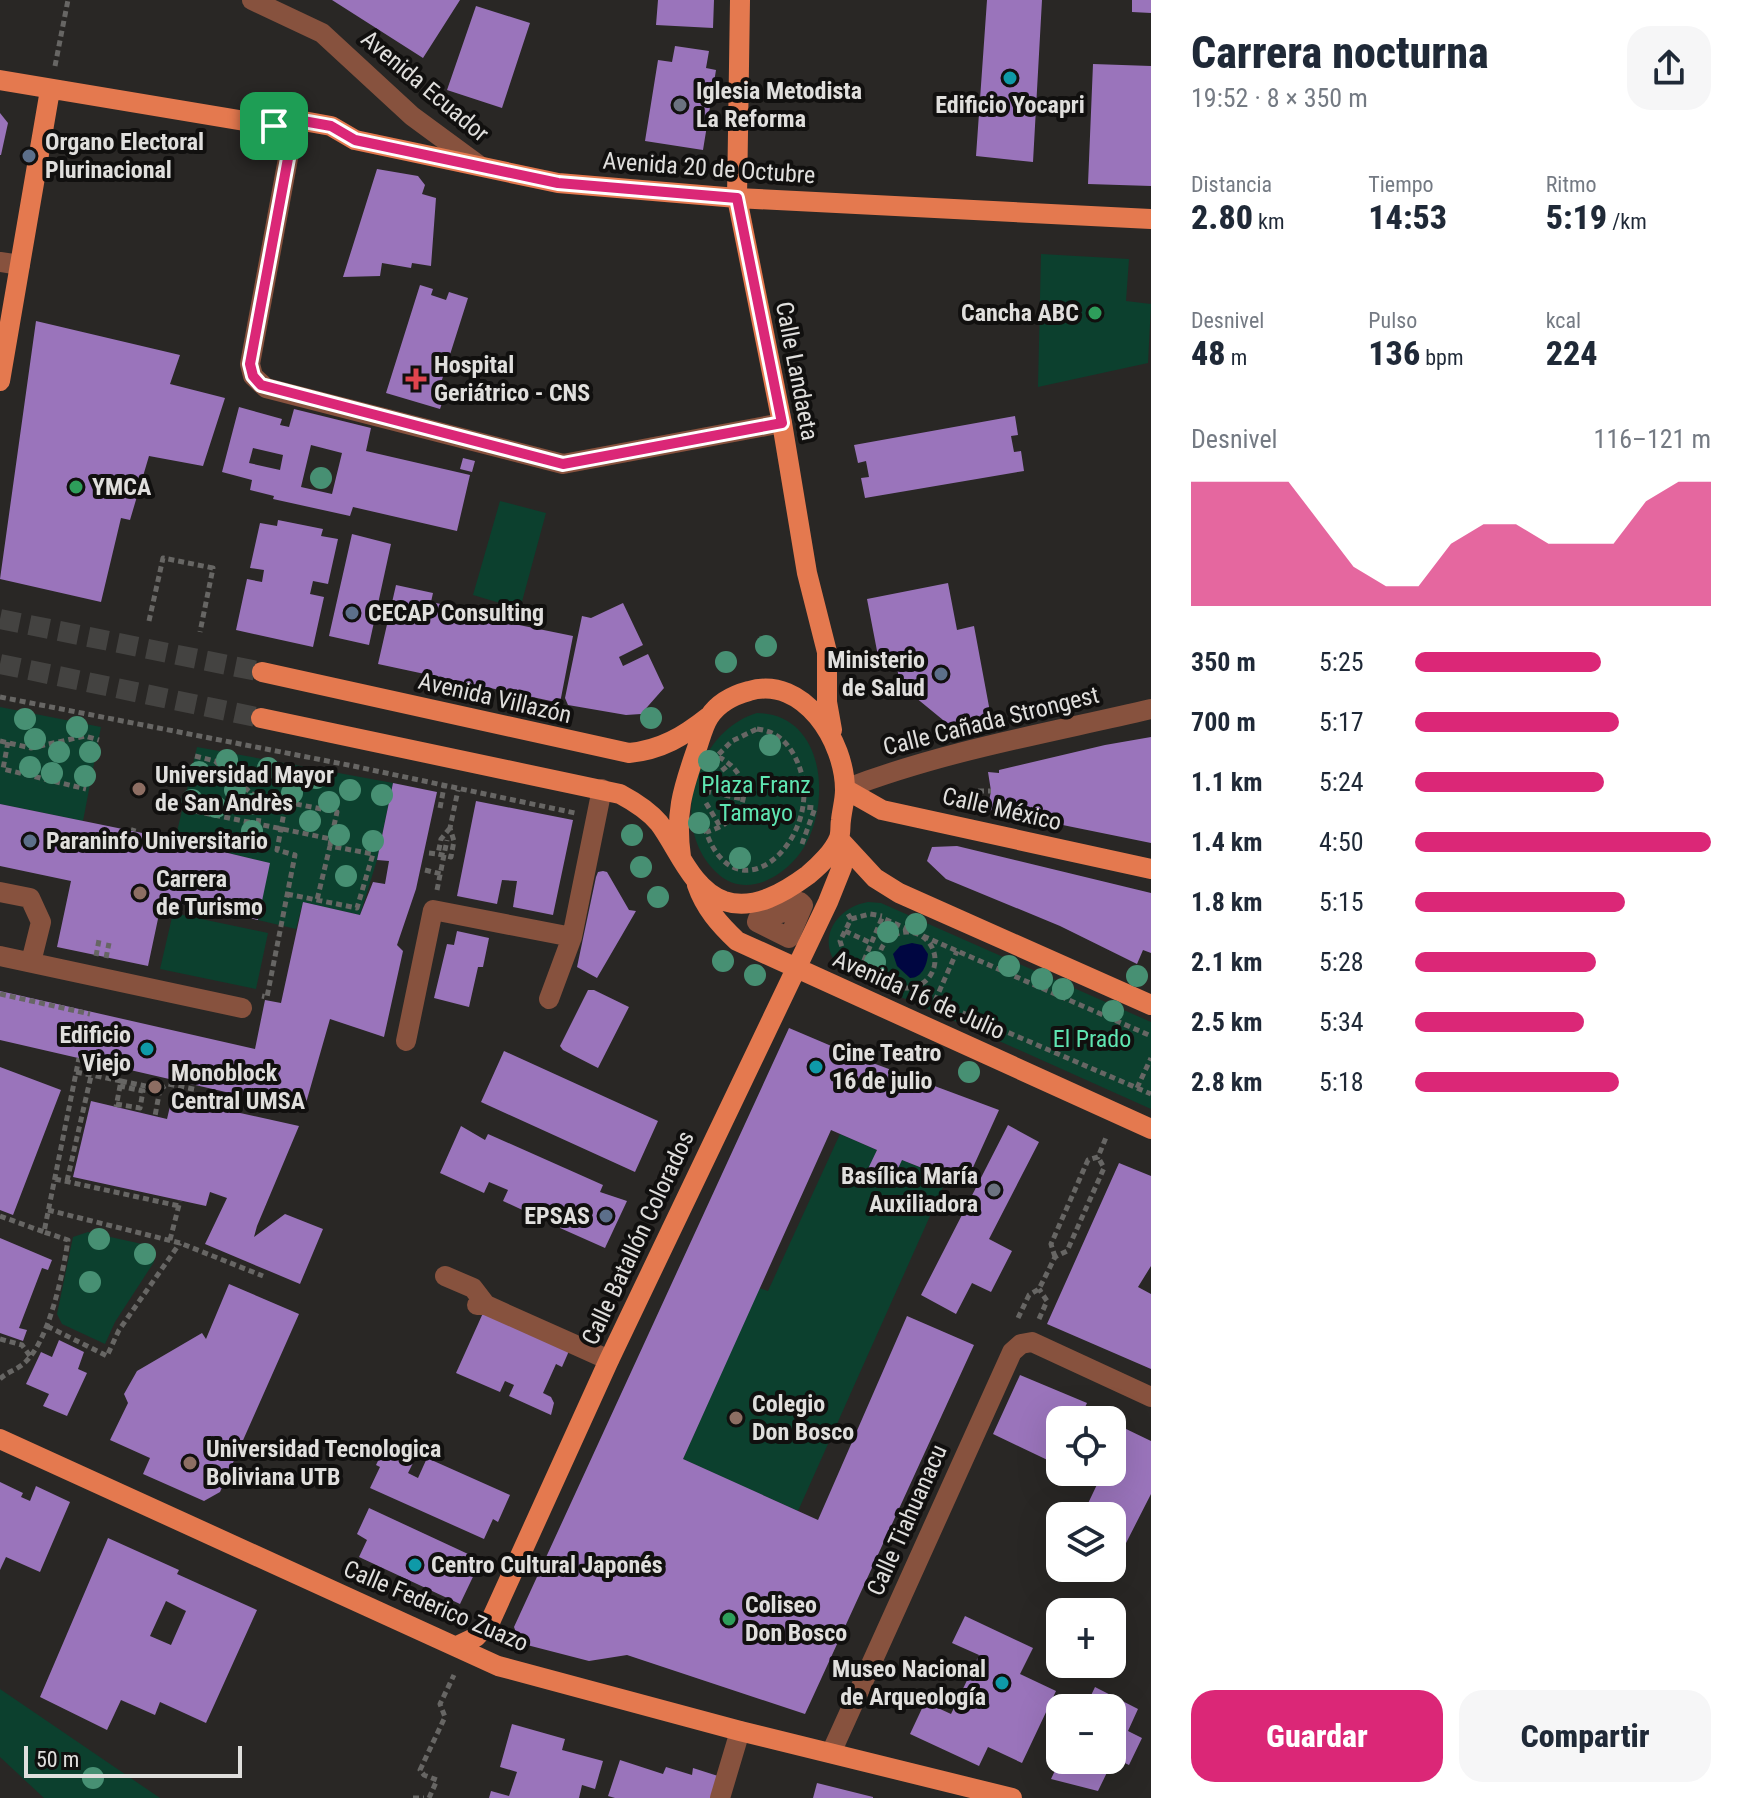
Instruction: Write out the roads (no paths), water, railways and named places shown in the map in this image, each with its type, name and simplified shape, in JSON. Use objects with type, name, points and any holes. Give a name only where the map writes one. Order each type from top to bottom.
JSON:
[{"type":"main road","name":"Calle Landaeta","points":[[740,0],[737,198],[782,423],[807,573],[827,652],[827,702],[835,750]]},
{"type":"main road","name":"Avenida 20 de Octubre","points":[[0,80],[280,132],[292,119],[331,126],[355,140],[558,183],[737,198],[1151,219]]},
{"type":"main road","points":[[0,381],[10,264],[50,90]]},
{"type":"main road","name":"Avenida Villazón","points":[[262,672],[629,753],[670,744],[708,717]]},
{"type":"main road","points":[[261,718],[620,794],[642,806],[658,822],[694,877],[710,893],[739,904],[757,902],[792,887],[811,872],[839,839],[845,789],[835,750],[814,711],[798,698],[778,689],[756,689],[727,700],[708,717],[679,803],[681,857]]},
{"type":"main road","name":"Calle México","points":[[845,789],[882,810],[1151,869]]},
{"type":"main road","points":[[839,839],[875,878],[899,893],[1151,1005]]},
{"type":"main road","name":"Calle Batallón Colorados","points":[[457,1646],[476,1637],[490,1622],[609,1360],[828,902],[842,867],[839,839]]},
{"type":"main road","name":"Avenida 16 de Julio","points":[[694,877],[702,899],[715,919],[737,941],[1151,1129]]},
{"type":"main road","name":"Calle Federico Zuazo","points":[[0,1439],[498,1666],[740,1731],[1012,1798]]},
{"type":"street","name":"Avenida Ecuador","points":[[252,0],[322,33],[412,116],[480,166]]},
{"type":"street","points":[[280,132],[289,153],[250,364],[253,376],[261,385],[563,464],[782,423]]},
{"type":"street","name":"Calle Cañada Strongest","points":[[845,789],[881,775],[1151,709]]},
{"type":"street","points":[[549,999],[572,937],[602,789]]},
{"type":"street","points":[[0,892],[30,898],[41,922],[31,962]]},
{"type":"street","points":[[406,1041],[433,910],[572,937]]},
{"type":"street","points":[[0,956],[242,1008]]},
{"type":"street","points":[[445,1276],[473,1288],[481,1305],[609,1360]]},
{"type":"street","name":"Calle Tiahuanacu","points":[[831,1753],[1012,1352],[1021,1344],[1032,1342],[1151,1397]]},
{"type":"street","points":[[720,1798],[740,1731]]},
{"type":"tunnel","points":[[0,619],[262,672]]},
{"type":"tunnel","points":[[0,664],[261,718]]},
{"type":"place","name":"Edificio Yocapri","points":[[1010,78]]},
{"type":"place","name":"Iglesia Metodista La Reforma","points":[[680,105]]},
{"type":"place","name":"Organo Electoral Plurinacional","points":[[29,156]]},
{"type":"place","name":"Cancha ABC","points":[[1095,313]]},
{"type":"place","name":"Hospital Geriátrico - CNS","points":[[416,379]]},
{"type":"place","name":"YMCA","points":[[76,487]]},
{"type":"place","name":"CECAP Consulting","points":[[352,613]]},
{"type":"place","name":"Ministerio de Salud","points":[[941,674]]},
{"type":"place","name":"Universidad Mayor de San Andrès","points":[[139,789]]},
{"type":"place","name":"Paraninfo Universitario","points":[[30,841]]},
{"type":"place","name":"Carrera de Turismo","points":[[140,893]]},
{"type":"place","name":"Edificio Viejo","points":[[147,1049]]},
{"type":"place","name":"Cine Teatro 16 de julio","points":[[816,1067]]},
{"type":"place","name":"Monoblock Central UMSA","points":[[155,1087]]},
{"type":"place","name":"Basílica María Auxiliadora","points":[[994,1190]]},
{"type":"place","name":"EPSAS","points":[[606,1216]]},
{"type":"place","name":"Colegio Don Bosco","points":[[736,1418]]},
{"type":"place","name":"Universidad Tecnologica Boliviana UTB","points":[[190,1463]]},
{"type":"place","name":"Centro Cultural Japonés","points":[[415,1565]]},
{"type":"place","name":"Coliseo Don Bosco","points":[[729,1619]]},
{"type":"place","name":"Museo Nacional de Arqueología","points":[[1002,1683]]},
{"type":"park label","name":"Plaza Franz Tamayo","points":[[756,799]]},
{"type":"park label","name":"El Prado","points":[[1092,1039]]}]
